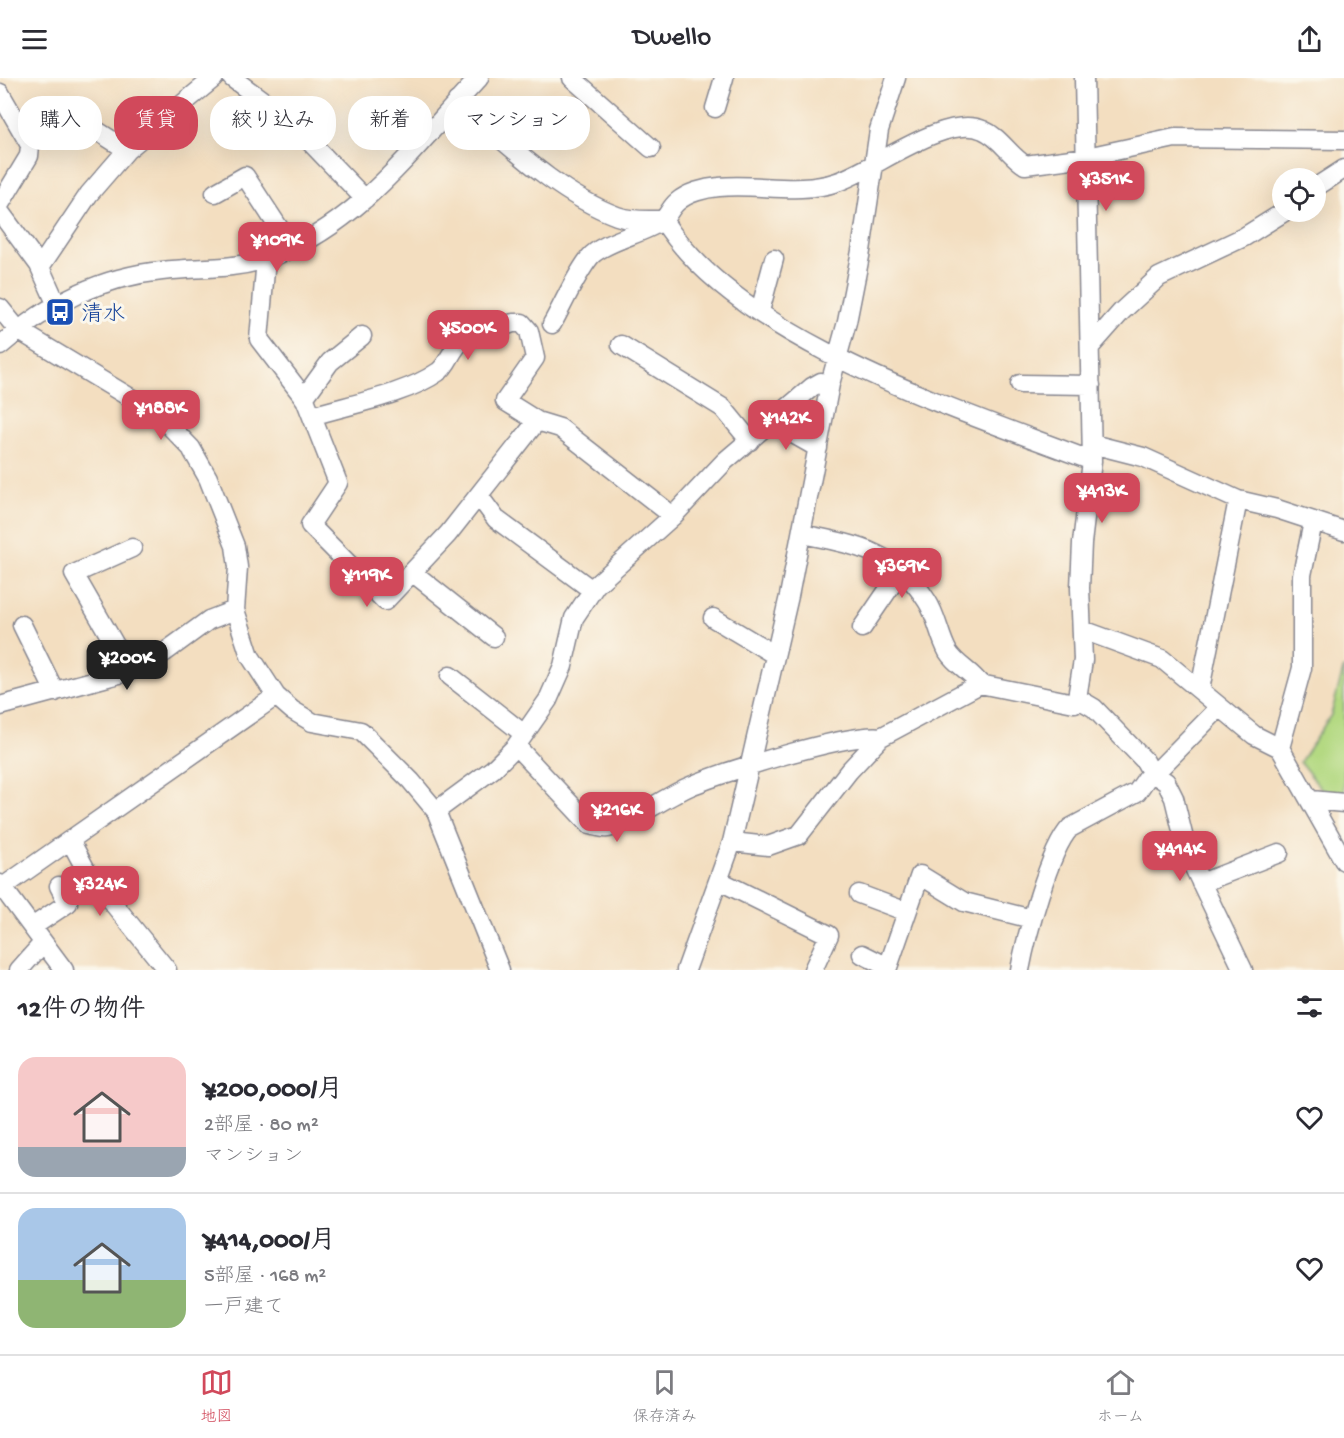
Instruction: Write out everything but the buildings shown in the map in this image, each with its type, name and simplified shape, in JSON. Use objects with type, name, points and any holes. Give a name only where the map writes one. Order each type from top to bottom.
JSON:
[{"type":"street","points":[[191,96],[213,78]]},
{"type":"street","points":[[232,78],[289,120],[365,199]]},
{"type":"street","points":[[462,96],[479,78]]},
{"type":"street","points":[[572,78],[651,148]]},
{"type":"street","points":[[715,108],[724,78]]},
{"type":"street","points":[[686,970],[732,843],[802,534],[830,384],[863,241],[881,122],[896,78]]},
{"type":"street","points":[[732,843],[768,846],[799,835],[849,771],[881,737],[980,684],[1065,703],[1074,703],[1077,698],[1083,660],[1080,588],[1082,543],[1092,452],[1084,78]]},
{"type":"street","points":[[0,93],[30,145],[29,156],[0,204]]},
{"type":"street","points":[[0,346],[56,303],[91,287],[120,278],[165,270],[225,268],[266,259],[318,235],[381,186],[444,116]]},
{"type":"street","points":[[552,324],[591,255],[663,220],[677,201],[698,191],[719,187],[795,188],[835,183],[874,166],[912,144],[951,129],[969,127],[982,129],[997,139],[1013,157],[1024,165],[1087,156],[1175,138],[1344,140]]},
{"type":"street","points":[[40,267],[88,194],[126,150]]},
{"type":"street","points":[[516,150],[548,176],[617,216],[636,221],[663,220]]},
{"type":"street","points":[[1326,181],[1344,169]]},
{"type":"street","points":[[215,193],[245,176],[292,248]]},
{"type":"street","points":[[0,212],[40,267],[56,303]]},
{"type":"street","points":[[663,220],[672,234],[708,275],[789,332],[837,356],[949,406],[1092,452],[1143,457],[1238,500],[1277,509],[1344,531]]},
{"type":"street","points":[[1091,346],[1122,311],[1159,277],[1244,237],[1272,220]]},
{"type":"street","points":[[266,259],[259,339],[304,398],[338,483],[310,525],[385,601],[448,534],[537,421]]},
{"type":"street","points":[[760,312],[774,259]]},
{"type":"street","points":[[0,308],[18,330],[159,415],[191,448],[208,478],[235,546],[238,567],[235,610],[250,656],[276,696],[292,710],[312,722],[361,730],[411,781],[436,811],[500,970]]},
{"type":"street","points":[[312,416],[420,384],[441,370],[456,345],[463,340],[513,323],[522,323],[529,331],[535,358],[505,401],[537,421],[560,428],[673,516]]},
{"type":"street","points":[[304,398],[330,362],[362,336]]},
{"type":"street","points":[[621,345],[723,408],[750,441]]},
{"type":"street","points":[[436,811],[493,769],[520,740],[548,700],[563,666],[574,618],[592,590],[673,516],[725,461],[812,387],[821,382],[830,384]]},
{"type":"street","points":[[1020,384],[1091,385]]},
{"type":"street","points":[[772,422],[818,448]]},
{"type":"street","points":[[478,496],[496,519],[592,590]]},
{"type":"street","points":[[1200,689],[1238,500]]},
{"type":"street","points":[[1280,748],[1302,668],[1302,575],[1313,522]]},
{"type":"street","points":[[802,534],[869,549],[901,571],[928,602],[950,655],[974,675],[980,684]]},
{"type":"street","points":[[130,671],[74,574],[132,548]]},
{"type":"street","points":[[862,628],[901,571]]},
{"type":"street","points":[[412,572],[494,637]]},
{"type":"street","points":[[0,706],[130,671],[165,652],[208,620],[235,610]]},
{"type":"street","points":[[713,618],[775,655]]},
{"type":"street","points":[[22,625],[56,692]]},
{"type":"street","points":[[1083,630],[1162,659],[1254,735],[1280,748],[1344,861]]},
{"type":"street","points":[[450,676],[520,740],[590,825],[607,828],[688,787],[750,765],[838,743],[872,736],[881,737]]},
{"type":"street","points":[[63,970],[1,887],[276,696]]},
{"type":"street","points":[[1077,698],[1094,708],[1145,761],[1151,772],[1166,782],[1174,798],[1188,855],[1243,970]]},
{"type":"street","points":[[1020,970],[1032,919],[1062,837],[1070,828],[1137,792],[1151,772],[1160,768],[1220,707]]},
{"type":"street","points":[[1311,800],[1344,803]]},
{"type":"street","points":[[70,840],[86,870],[167,970]]},
{"type":"street","points":[[1201,883],[1278,853]]},
{"type":"street","points":[[862,954],[888,967],[920,875],[964,902],[1032,919]]},
{"type":"street","points":[[720,881],[829,935],[813,970]]},
{"type":"street","points":[[32,927],[68,903],[59,886]]},
{"type":"street","points":[[859,894],[907,912]]},
{"type":"street","points":[[19,970],[44,943]]},
{"type":"green space","points":[[1344,667],[1344,800],[1331,801],[1300,762],[1331,715]]},
{"type":"place","name":"清水","points":[[60,312]]}]
